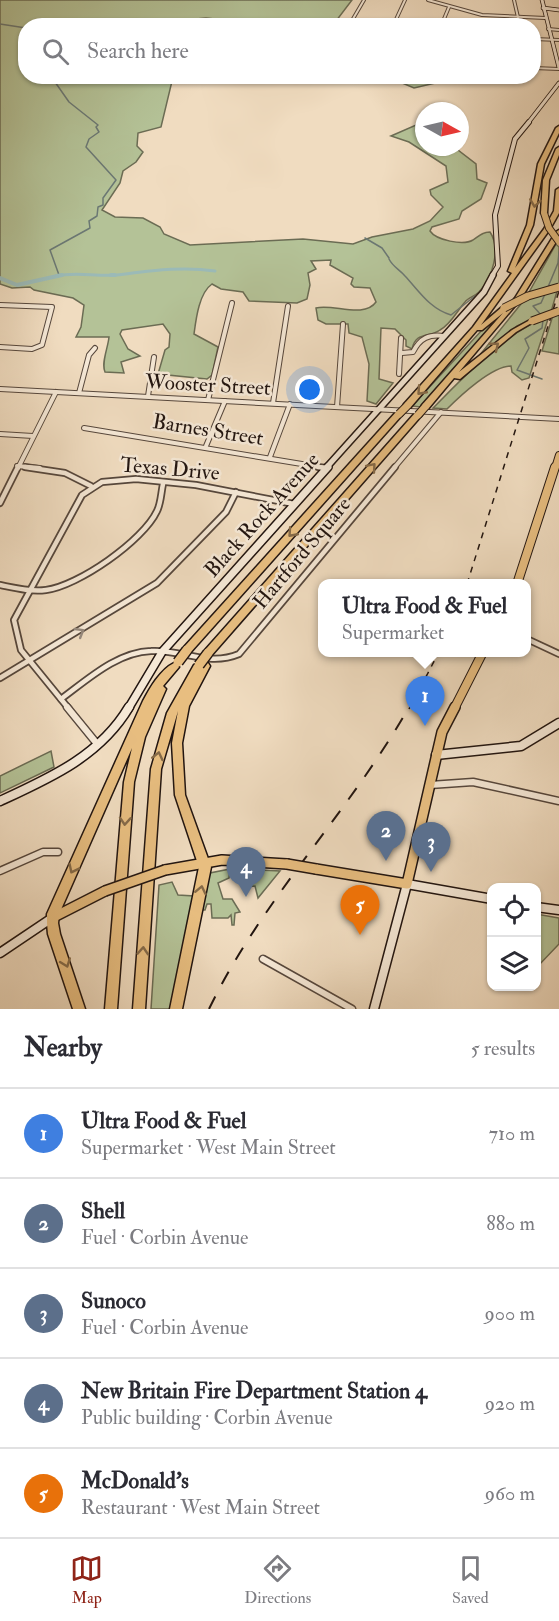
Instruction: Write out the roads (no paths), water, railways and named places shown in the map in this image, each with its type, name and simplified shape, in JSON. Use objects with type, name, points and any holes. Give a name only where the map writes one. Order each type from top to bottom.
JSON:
[{"type":"highway","points":[[559,129],[545,170],[544,192],[544,213],[548,226],[559,242]]},
{"type":"highway","points":[[488,310],[523,246],[533,212],[541,164],[559,129]]},
{"type":"highway","points":[[544,192],[549,171],[559,149]]},
{"type":"highway","points":[[435,375],[488,310],[551,224],[557,208],[559,190]]},
{"type":"highway","points":[[139,1009],[156,769],[172,713],[230,628],[418,416],[518,299],[559,232]]},
{"type":"highway","points":[[111,1009],[131,770],[148,715],[176,665],[399,414],[486,323],[504,308],[534,294],[559,287]]},
{"type":"highway","points":[[434,397],[511,333],[531,321],[559,312]]},
{"type":"highway","points":[[79,1009],[71,978],[53,931],[52,918],[145,709],[157,685],[176,665]]},
{"type":"highway","points":[[176,1009],[205,873],[205,862],[182,801],[176,756],[183,710],[202,666]]},
{"type":"main road","points":[[519,579],[559,455]]},
{"type":"main road","points":[[52,918],[105,891],[165,870],[205,862],[245,860],[287,864],[407,884],[446,722],[480,657]]},
{"type":"street","points":[[354,18],[364,0]]},
{"type":"street","points":[[397,18],[405,0]]},
{"type":"street","points":[[428,0],[482,15],[545,18]]},
{"type":"street","points":[[514,0],[518,17]]},
{"type":"street","points":[[541,68],[559,68],[542,0]]},
{"type":"street","points":[[444,18],[449,7]]},
{"type":"street","points":[[543,8],[559,9]]},
{"type":"street","points":[[548,29],[559,30]]},
{"type":"street","points":[[541,39],[559,40]]},
{"type":"street","name":"Black Rock Avenue","points":[[0,801],[53,775],[98,745],[121,720],[140,682],[162,652],[484,292],[496,272],[499,253],[495,215],[517,134],[559,83]]},
{"type":"street","points":[[208,400],[232,303]]},
{"type":"street","points":[[0,305],[52,307],[42,345],[32,349],[0,347]]},
{"type":"street","points":[[273,403],[288,306]]},
{"type":"street","points":[[337,406],[343,324]]},
{"type":"street","points":[[402,353],[413,352],[418,342],[424,337],[444,336]]},
{"type":"street","points":[[399,374],[402,338]]},
{"type":"street","points":[[79,393],[89,355],[95,348]]},
{"type":"street","points":[[148,396],[154,357]]},
{"type":"street","name":"Wooster Street","points":[[0,388],[559,419]]},
{"type":"street","points":[[0,503],[56,392]]},
{"type":"street","points":[[206,446],[225,401]]},
{"type":"street","points":[[270,457],[290,404]]},
{"type":"street","name":"Hartford Square","points":[[61,699],[127,656],[142,651],[217,660],[227,659],[240,653],[441,412]]},
{"type":"street","name":"Barnes Street","points":[[84,428],[206,446],[326,468]]},
{"type":"street","points":[[0,434],[33,436]]},
{"type":"street","points":[[17,466],[62,471],[73,474],[91,486]]},
{"type":"street","name":"Texas Drive","points":[[98,745],[21,650],[14,620],[58,542],[75,506],[91,486],[117,480],[136,479],[236,492],[294,504]]},
{"type":"street","points":[[0,585],[31,589],[58,588],[106,562],[151,520],[157,510],[163,484]]},
{"type":"street","points":[[0,678],[30,662],[157,583],[226,512],[236,492]]},
{"type":"street","points":[[531,641],[559,654]]},
{"type":"street","points":[[436,756],[521,746],[559,723]]},
{"type":"street","points":[[430,784],[473,782],[559,801]]},
{"type":"street","points":[[0,871],[43,852],[58,852]]},
{"type":"street","points":[[374,1009],[407,884],[487,898]]},
{"type":"street","points":[[541,908],[559,910]]},
{"type":"street","points":[[0,953],[52,918]]},
{"type":"street","points":[[263,959],[352,1009]]},
{"type":"waterway","points":[[0,24],[18,27]]},
{"type":"waterway","points":[[56,84],[69,102],[98,125],[96,127],[99,132],[89,139],[86,147],[116,180],[103,198],[103,205],[98,207],[97,216],[89,221],[90,228],[50,250],[59,275]]},
{"type":"waterway","points":[[365,238],[382,248],[389,258]]},
{"type":"waterway","points":[[548,287],[558,263],[559,252]]},
{"type":"waterway","points":[[389,259],[425,299],[444,312],[451,315],[475,296]]},
{"type":"waterway","points":[[59,276],[117,275],[178,269],[215,271]]},
{"type":"waterway","points":[[0,278],[17,285],[59,276]]},
{"type":"waterway","points":[[542,316],[533,306],[541,303],[545,294]]},
{"type":"waterway","points":[[542,379],[517,370],[529,348],[525,339],[542,328],[543,320]]},
{"type":"railway","points":[[469,579],[559,291]]},
{"type":"railway","points":[[409,709],[436,657]]},
{"type":"railway","points":[[209,1009],[254,930],[360,783],[409,707]]},
{"type":"place","name":"Ultra Food & Fuel","points":[[425,726]]},
{"type":"place","name":"Shell","points":[[386,861]]},
{"type":"place","name":"Sunoco","points":[[431,872]]},
{"type":"place","name":"New Britain Fire Department Station 4","points":[[246,897]]},
{"type":"place","name":"McDonald's","points":[[360,935]]}]
